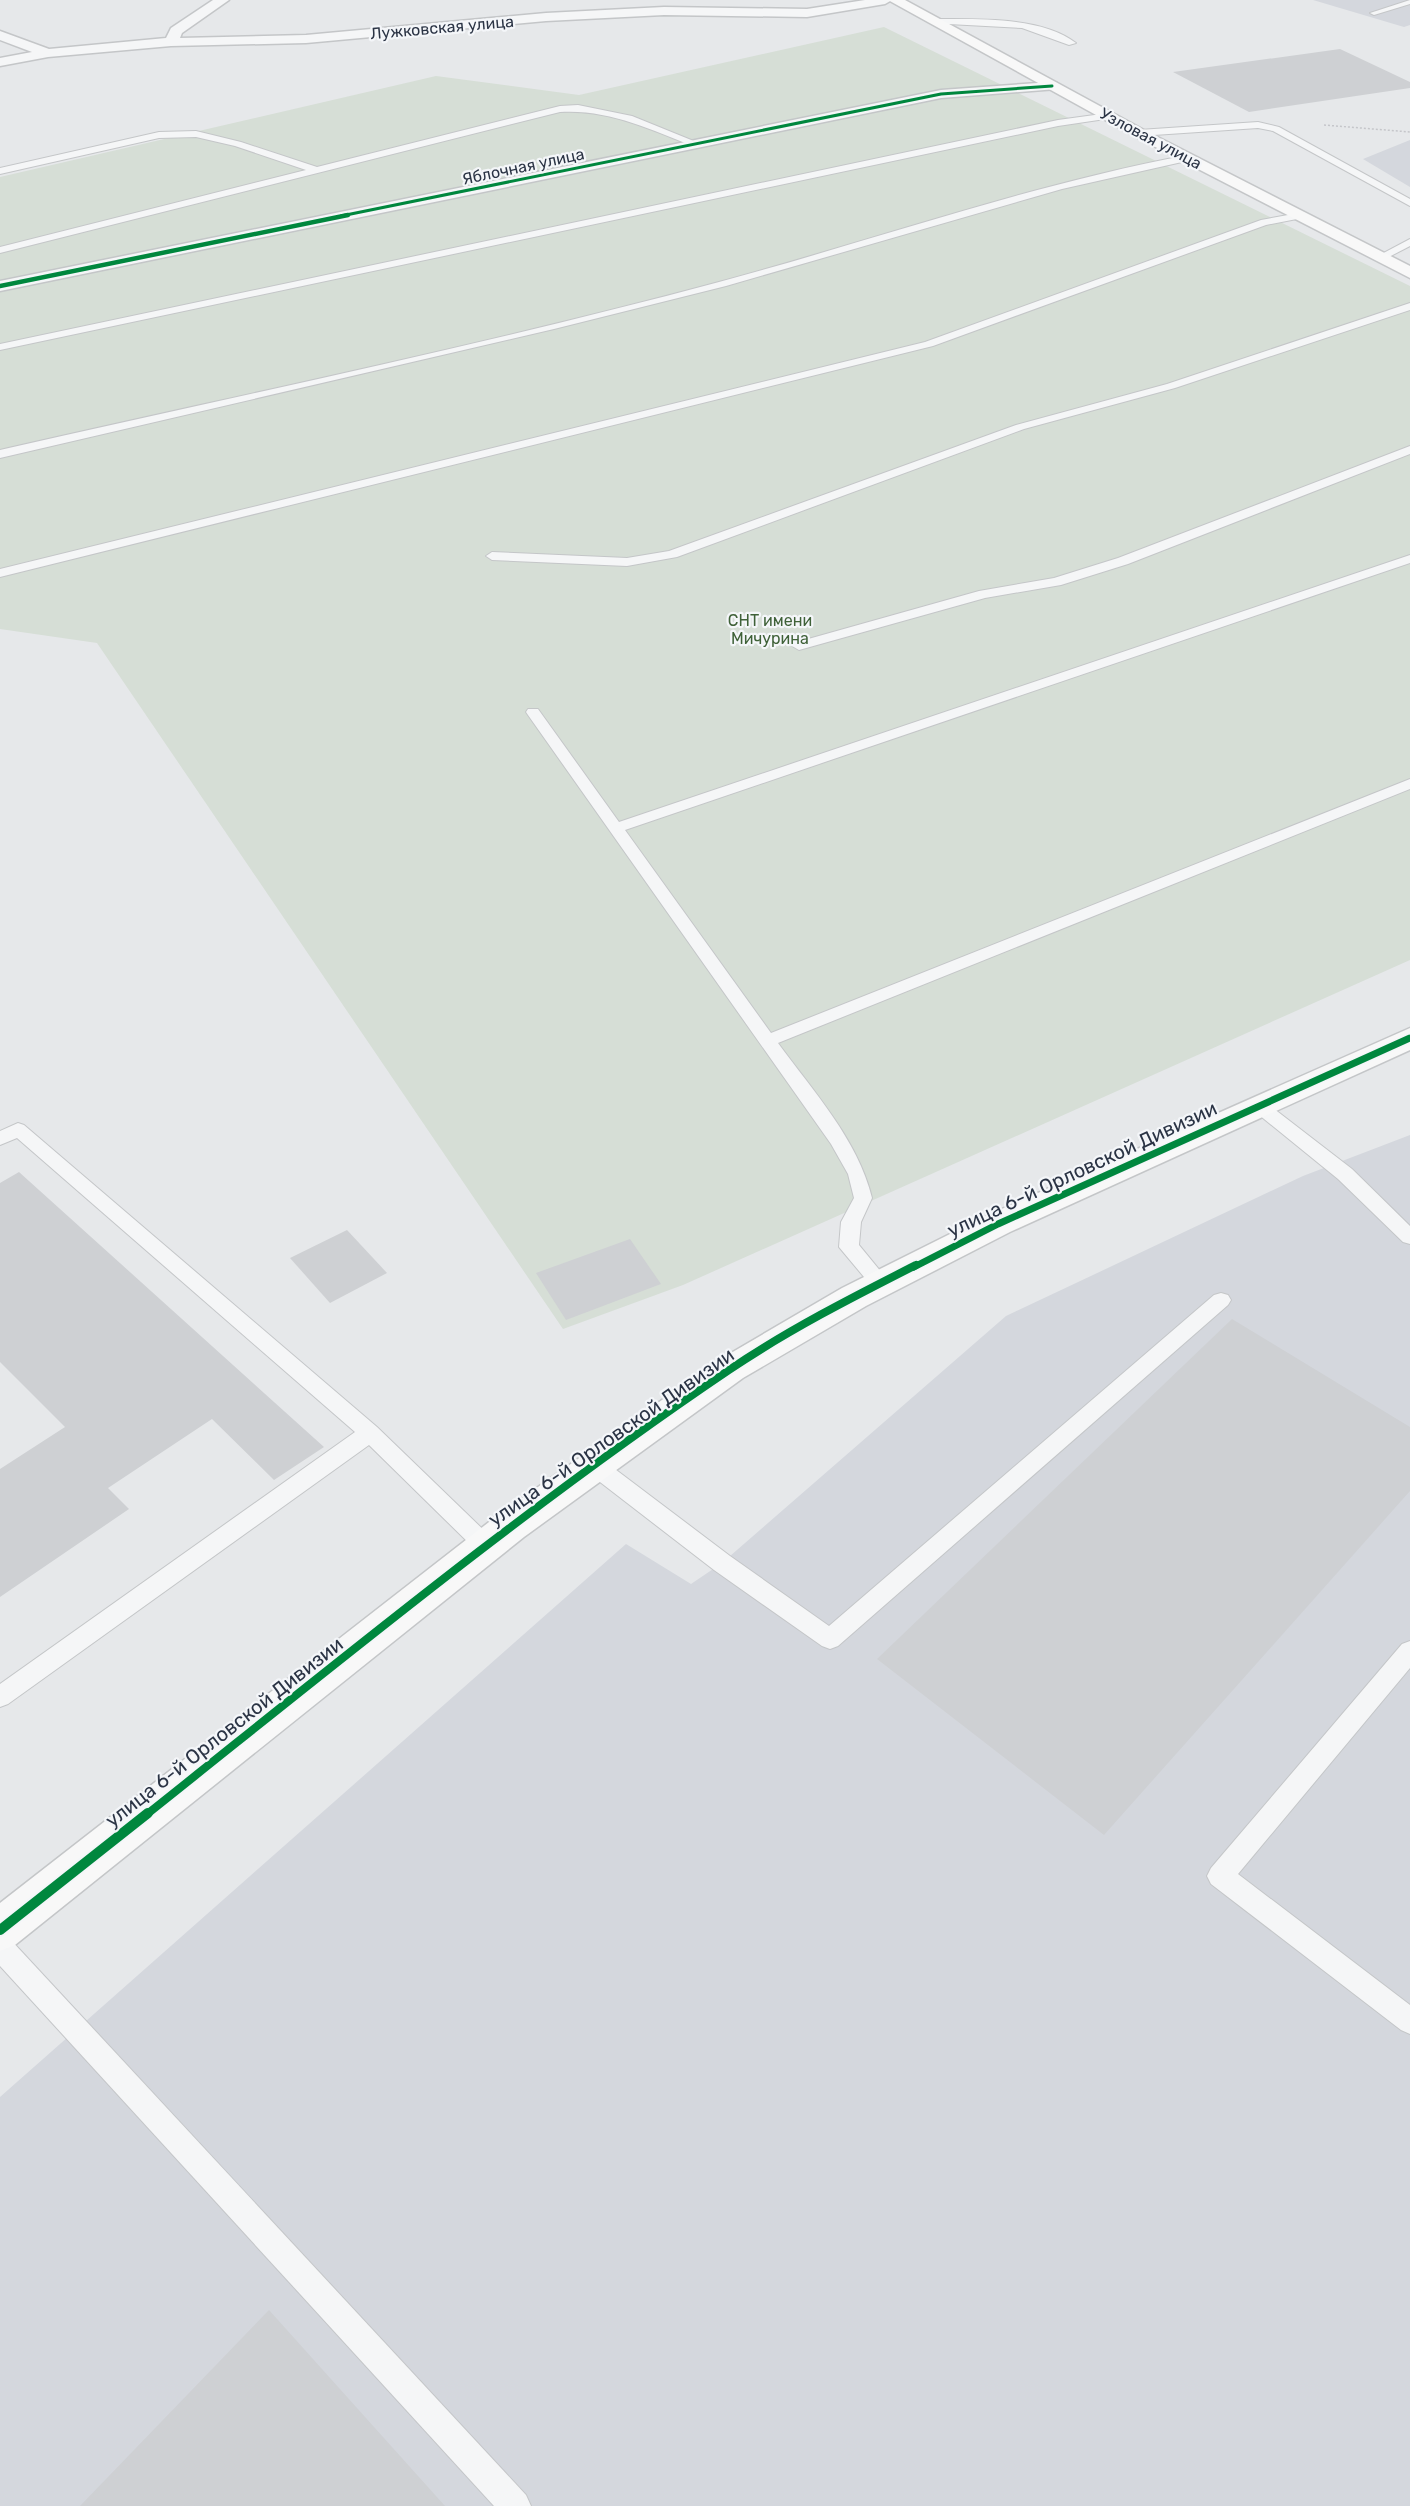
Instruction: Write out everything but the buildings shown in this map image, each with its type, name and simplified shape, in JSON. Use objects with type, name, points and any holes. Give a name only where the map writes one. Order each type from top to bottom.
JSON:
[{"type":"street","points":[[171,42],[176,31],[222,0]]},
{"type":"street","name":"Лужковская улица","points":[[0,62],[48,53],[171,42],[306,39],[546,17],[664,11],[807,13],[830,11],[885,0]]},
{"type":"street","name":"Узловая улица","points":[[895,0],[1139,133],[1410,273]]},
{"type":"street","points":[[0,35],[48,53]]},
{"type":"street","name":"Яблочная улица","points":[[0,286],[941,94],[1052,86]]},
{"type":"street","name":"улица 6-й Орловской Дивизии","points":[[0,1930],[486,1546],[732,1369],[881,1284],[998,1224],[1410,1038]]},
{"type":"lane","points":[[1374,13],[1410,2]]},
{"type":"lane","points":[[933,21],[1028,26],[1072,43]]},
{"type":"lane","points":[[0,250],[560,109],[582,106],[602,109],[696,144]]},
{"type":"lane","points":[[0,347],[1046,125],[1109,116]]},
{"type":"lane","points":[[1139,133],[1258,125],[1276,129],[1410,203]]},
{"type":"lane","points":[[0,171],[159,135],[187,134],[238,144],[315,170]]},
{"type":"lane","points":[[0,453],[573,321],[722,284],[1059,187],[1140,166],[1188,158]]},
{"type":"lane","points":[[0,573],[929,344],[1264,222],[1299,216]]},
{"type":"lane","points":[[1381,257],[1410,242]]},
{"type":"lane","points":[[492,556],[627,562],[672,554],[1020,427],[1171,386],[1410,306]]},
{"type":"lane","points":[[799,646],[984,594],[1056,582],[1124,561],[1410,450]]},
{"type":"lane","points":[[615,828],[1410,559]]},
{"type":"lane","points":[[533,712],[839,1141],[858,1174],[863,1198],[851,1222],[849,1246],[881,1284]]},
{"type":"lane","points":[[767,1041],[1410,784]]},
{"type":"lane","points":[[1258,1106],[1345,1174],[1410,1237]]},
{"type":"lane","points":[[0,1139],[18,1129],[370,1433],[486,1546]]},
{"type":"lane","points":[[595,1466],[722,1563],[830,1639],[1221,1300]]},
{"type":"lane","points":[[0,1697],[370,1433]]},
{"type":"lane","points":[[1410,1651],[1220,1876],[1410,2021]]},
{"type":"lane","points":[[0,1947],[515,2506]]},
{"type":"path","points":[[1321,125],[1410,132]]},
{"type":"shaded area","points":[[1313,0],[1410,0],[1410,25],[1404,27]]},
{"type":"shaded area","points":[[1410,140],[1410,187],[1363,159]]},
{"type":"shaded area","points":[[1410,1135],[1410,2506],[0,2506],[0,2097],[626,1544],[691,1584],[722,1563],[1006,1316],[1303,1176]]},
{"type":"green space","name":"СНТ имени Мичурина","points":[[884,27],[1410,286],[1410,960],[683,1285],[563,1329],[97,643],[0,629],[0,177],[436,76],[579,95]]},
{"type":"cycle path","points":[[0,286],[941,94],[1052,86]]},
{"type":"cycle path","points":[[0,1930],[511,1526],[731,1369],[854,1297],[998,1224],[1410,1038]]}]
